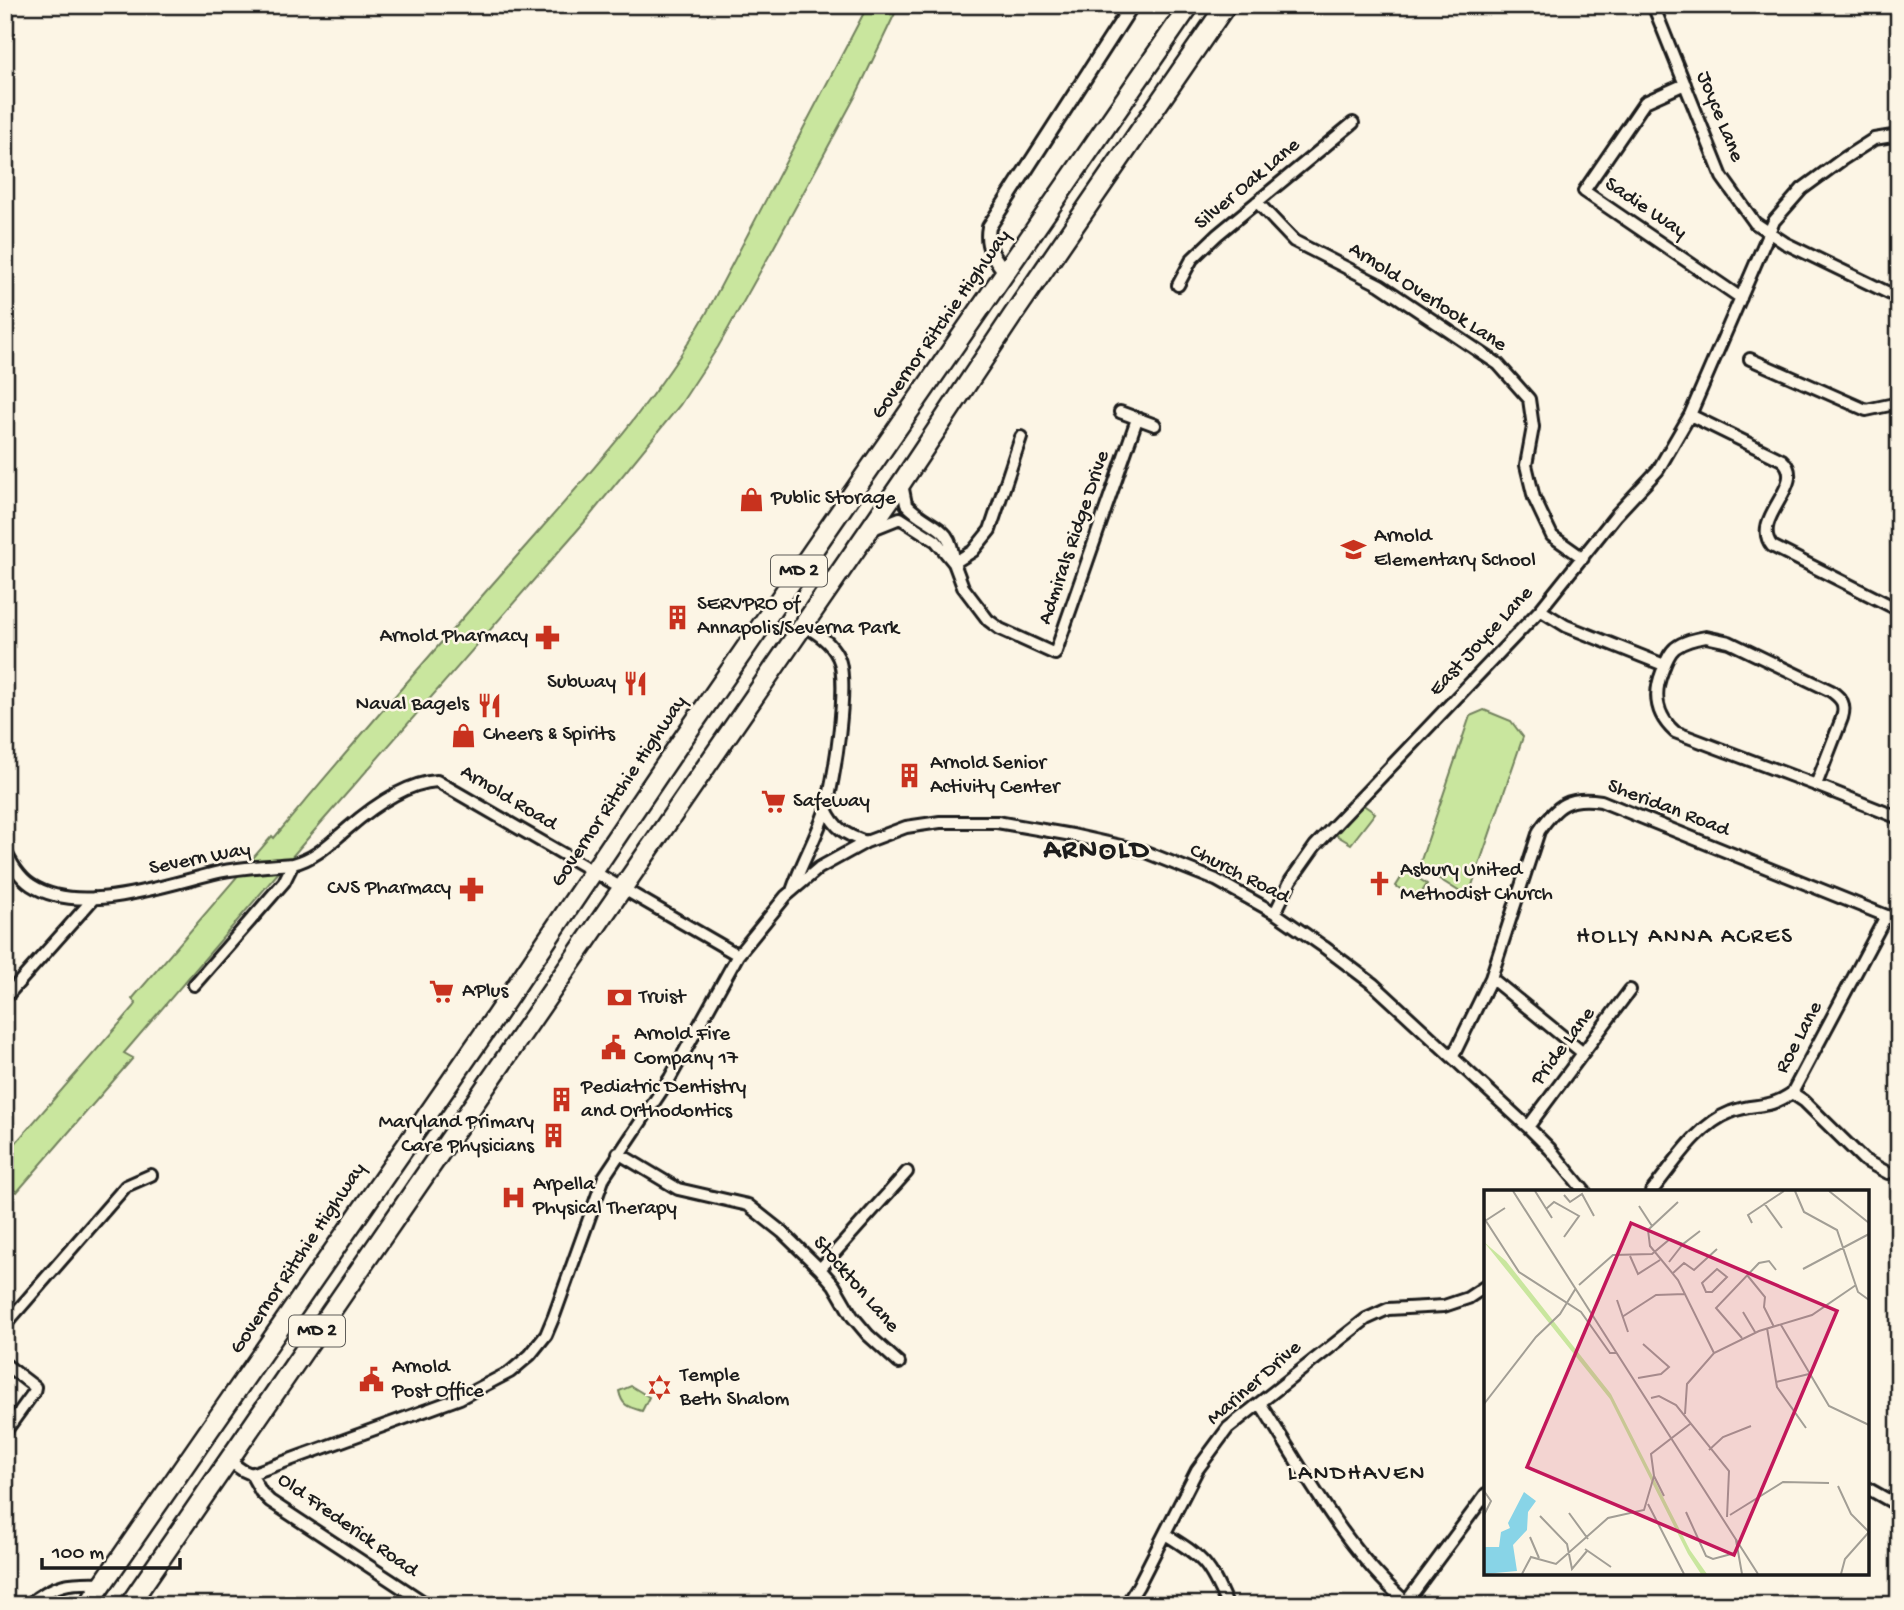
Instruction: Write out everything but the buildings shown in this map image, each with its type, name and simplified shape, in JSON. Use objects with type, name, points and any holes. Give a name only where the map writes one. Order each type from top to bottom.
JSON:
[{"type":"highway","name":"Governor Ritchie Highway","points":[[88,1605],[1190,5]]},
{"type":"highway","name":"MD 2","points":[[129,1605],[902,482],[1226,5]]},
{"type":"highway","points":[[1006,273],[1015,281],[1017,291],[1013,315]]},
{"type":"street","points":[[1006,273],[989,248],[989,227],[1132,5]]},
{"type":"street","name":"Joyce Lane","points":[[1653,5],[1722,177],[1755,223],[1768,233],[1899,299]]},
{"type":"street","name":"Sadie Way","points":[[1685,83],[1645,102],[1584,191],[1741,298]]},
{"type":"street","name":"Silver Oak Lane","points":[[1178,285],[1192,259],[1217,235],[1353,123]]},
{"type":"street","name":"East Joyce Lane","points":[[1275,913],[1291,880],[1315,846],[1540,610],[1616,515],[1658,470],[1690,415],[1774,221],[1802,189],[1874,139],[1899,135]]},
{"type":"street","name":"Arnold Overlook Lane","points":[[1257,202],[1294,241],[1380,285],[1499,365],[1529,399],[1533,428],[1526,465],[1534,498],[1552,536],[1583,558]]},
{"type":"street","points":[[1750,359],[1866,410],[1899,404]]},
{"type":"street","points":[[1120,412],[1155,425]]},
{"type":"street","points":[[1690,415],[1787,464],[1790,477],[1765,529],[1772,546],[1899,610]]},
{"type":"street","name":"Admirals Ridge Drive","points":[[902,482],[906,504],[940,529],[950,541],[954,564],[963,587],[988,620],[1000,629],[1055,654],[1137,419]]},
{"type":"street","points":[[954,564],[973,551],[990,530],[1021,437]]},
{"type":"street","name":"Admirals Ridge Drive","points":[[868,531],[900,518],[936,541],[954,564]]},
{"type":"street","points":[[1540,610],[1566,626],[1664,665]]},
{"type":"street","points":[[229,1461],[251,1474],[460,1398],[522,1363],[538,1347],[554,1316],[604,1177],[670,1078],[738,955],[792,891],[827,808],[835,769],[842,671],[840,659],[826,641],[803,625]]},
{"type":"street","points":[[1815,785],[1843,712],[1843,702],[1837,695],[1729,642],[1714,638],[1704,637],[1685,642],[1670,654],[1664,665],[1656,697],[1660,713],[1675,732],[1899,818]]},
{"type":"street","name":"Arnold Road","points":[[400,793],[428,782],[442,783],[486,811],[738,955]]},
{"type":"street","name":"Severn Way","points":[[5,851],[18,873],[32,886],[68,897],[94,898],[146,890],[219,872],[293,864],[314,857],[354,823],[400,793]]},
{"type":"street","name":"Sheridan Road","points":[[1453,1056],[1491,978],[1538,831],[1551,813],[1565,803],[1583,798],[1601,801],[1899,920]]},
{"type":"street","points":[[827,808],[831,820],[839,830],[866,842]]},
{"type":"street","name":"Church Road","points":[[792,891],[820,868],[866,842],[906,827],[940,822],[997,822],[1019,825],[1143,851],[1216,880],[1275,913],[1373,984],[1528,1127],[1583,1190]]},
{"type":"street","points":[[194,985],[284,882],[293,864]]},
{"type":"street","points":[[5,998],[94,898]]},
{"type":"street","name":"Roe Lane","points":[[1653,1190],[1694,1138],[1720,1116],[1735,1110],[1769,1106],[1792,1093],[1886,916]]},
{"type":"street","points":[[1491,978],[1583,1053]]},
{"type":"street","name":"Pride Lane","points":[[1528,1127],[1630,990]]},
{"type":"street","points":[[1792,1093],[1804,1101],[1864,1160],[1888,1173]]},
{"type":"street","name":"Stockton Lane","points":[[618,1153],[678,1189],[748,1205],[782,1232],[820,1269],[834,1285],[852,1316],[868,1335],[899,1363]]},
{"type":"street","points":[[820,1269],[907,1171]]},
{"type":"street","points":[[5,1325],[126,1186],[151,1175]]},
{"type":"street","name":"Mariner Drive","points":[[1126,1605],[1166,1534],[1197,1470],[1228,1428],[1366,1319],[1388,1309],[1444,1306],[1468,1298],[1484,1287]]},
{"type":"street","points":[[5,1364],[35,1387],[5,1432]]},
{"type":"street","points":[[1260,1403],[1359,1553],[1379,1578],[1405,1603],[1484,1497]]},
{"type":"street","name":"Old Frederick Road","points":[[251,1474],[261,1492],[270,1501],[428,1605]]},
{"type":"street","points":[[1869,1489],[1899,1506]]},
{"type":"street","points":[[1166,1534],[1195,1552],[1208,1566],[1227,1605]]},
{"type":"street","points":[[28,1605],[52,1588],[72,1582],[103,1583]]},
{"type":"green space","points":[[868,5],[899,5],[856,95],[774,247],[718,347],[680,405],[588,518],[124,1053],[133,1058],[17,1192],[5,1186],[5,1155],[134,1007],[136,1004],[132,999],[639,413],[706,314]]},
{"type":"green space","points":[[1484,710],[1511,721],[1523,737],[1468,897],[1419,866],[1470,716]]},
{"type":"green space","points":[[1362,804],[1375,813],[1351,844],[1336,835]]},
{"type":"green space","points":[[1406,870],[1427,884],[1417,900],[1396,886]]},
{"type":"green space","points":[[631,1386],[649,1397],[642,1411],[629,1407],[622,1400],[619,1391]]},
{"type":"place","name":"Public Storage","points":[[751,499]]},
{"type":"place","name":"Arnold Elementary School","points":[[1354,549]]},
{"type":"place","name":"SERVPRO of Annapolis/Severna Park","points":[[677,617]]},
{"type":"place","name":"Arnold Pharmacy","points":[[548,637]]},
{"type":"place","name":"Subway","points":[[636,683]]},
{"type":"place","name":"Naval Bagels","points":[[489,705]]},
{"type":"place","name":"Cheers & Spirits","points":[[463,735]]},
{"type":"place","name":"Arnold Senior Activity Center","points":[[910,776]]},
{"type":"place","name":"Safeway","points":[[773,802]]},
{"type":"place","name":"Asbury United Methodist Church","points":[[1380,883]]},
{"type":"place","name":"CVS Pharmacy","points":[[471,889]]},
{"type":"place","name":"APlus","points":[[442,992]]},
{"type":"place","name":"Truist","points":[[619,998]]},
{"type":"place","name":"Arnold Fire Company 17","points":[[614,1047]]},
{"type":"place","name":"Pediatric Dentistry and Orthodontics","points":[[561,1100]]},
{"type":"place","name":"Maryland Primary Care Physicians","points":[[554,1135]]},
{"type":"place","name":"Arpella Physical Therapy","points":[[513,1197]]},
{"type":"place","name":"Arnold Post Office","points":[[372,1380]]},
{"type":"place","name":"Temple Beth Shalom","points":[[660,1388]]},
{"type":"district","name":"ARNOLD","points":[[1097,851]]},
{"type":"district","name":"HOLLY ANNA ACRES","points":[[1685,937]]},
{"type":"district","name":"LANDHAVEN","points":[[1357,1474]]}]
